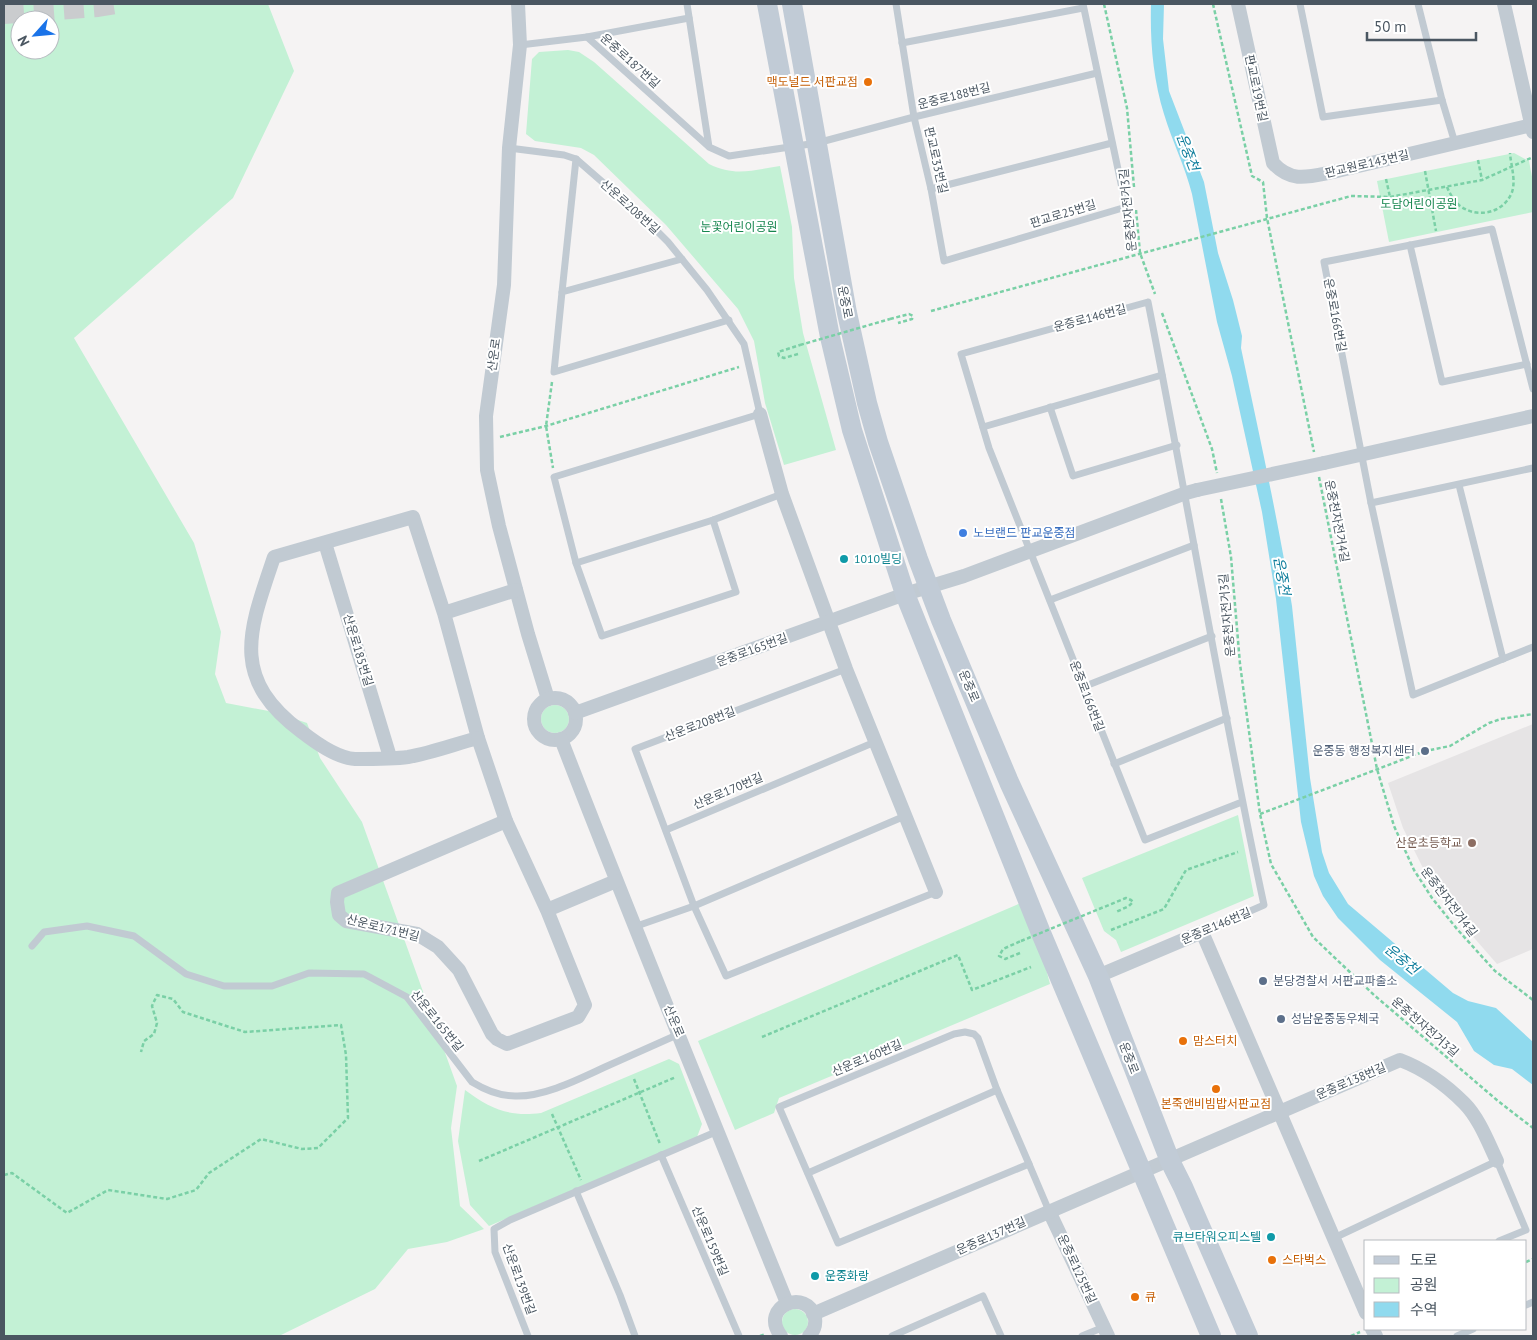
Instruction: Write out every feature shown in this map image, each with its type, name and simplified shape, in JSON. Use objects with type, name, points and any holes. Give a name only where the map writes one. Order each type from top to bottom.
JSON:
[{"type":"main road","name":"운중로","points":[[767,4],[826,318],[852,430],[905,594],[1041,933],[1211,1336]]},
{"type":"main road","name":"운중로","points":[[792,4],[842,285],[867,404],[878,442],[928,587],[1009,782],[1098,976],[1170,1161],[1248,1336]]},
{"type":"street","name":"산운로","points":[[518,4],[520,45],[510,148],[504,285],[486,416],[486,441],[489,480],[499,526],[548,699]]},
{"type":"street","name":"판교로19번길","points":[[1238,4],[1269,150],[1273,163],[1280,170]]},
{"type":"street","points":[[1504,4],[1532,129]]},
{"type":"street","name":"판교원로143번길","points":[[1280,170],[1289,176],[1314,176],[1455,143],[1532,129]]},
{"type":"street","name":"산운로208번길","points":[[760,414],[782,494],[846,669],[936,892]]},
{"type":"street","points":[[928,587],[1031,552],[1191,492],[1533,416]]},
{"type":"street","points":[[413,517],[444,613],[478,738],[408,756],[354,759],[323,748],[275,710],[260,688],[252,660],[251,638],[255,612],[274,558],[413,517]]},
{"type":"street","name":"산운로185번길","points":[[325,542],[390,757]]},
{"type":"street","name":"운중로165번길","points":[[575,712],[928,587]]},
{"type":"street","points":[[444,613],[516,590]]},
{"type":"street","points":[[548,699],[561,699],[567,702],[575,712],[575,726],[572,731],[561,739],[548,739],[538,731],[535,725],[535,712],[542,702],[548,699]]},
{"type":"street","name":"산운로171번길","points":[[478,738],[506,821],[547,910],[585,1005],[578,1017],[507,1044],[492,1034],[459,970],[438,947],[417,934],[346,921],[339,915],[338,893],[506,821]]},
{"type":"street","name":"산운로","points":[[561,739],[634,927],[787,1303]]},
{"type":"street","points":[[547,910],[616,881]]},
{"type":"street","points":[[1202,932],[1279,1113],[1334,1238],[1363,1298]]},
{"type":"street","name":"운중로146번길","points":[[1098,976],[1202,932]]},
{"type":"street","name":"운중로138번길","points":[[1170,1161],[1400,1060],[1426,1072],[1465,1104],[1487,1138],[1497,1161]]},
{"type":"street","name":"운중로137번길","points":[[813,1314],[1049,1210],[1170,1161]]},
{"type":"street","name":"운중로125번길","points":[[1049,1210],[1106,1332]]},
{"type":"street","points":[[781,1336],[776,1330],[775,1318],[777,1312],[787,1303],[799,1302],[810,1308],[813,1314],[815,1326],[809,1336]]},
{"type":"lane","points":[[687,4],[709,147]]},
{"type":"lane","name":"판교로33번길","points":[[896,4],[914,117],[931,190],[944,261]]},
{"type":"lane","points":[[1300,4],[1323,117],[1442,100]]},
{"type":"lane","points":[[1418,4],[1442,100],[1455,143]]},
{"type":"lane","name":"판교로25번길","points":[[902,43],[1083,6],[1126,207],[944,261]]},
{"type":"lane","points":[[587,38],[689,18]]},
{"type":"lane","name":"운중로187번길","points":[[520,45],[587,38],[709,147],[729,156],[817,143]]},
{"type":"lane","name":"운중로188번길","points":[[817,143],[914,117],[1096,73]]},
{"type":"lane","points":[[931,190],[1112,143]]},
{"type":"lane","name":"산운로208번길","points":[[510,148],[564,155],[576,159],[646,220],[682,259],[729,320],[744,344],[760,414]]},
{"type":"lane","points":[[576,159],[554,372],[729,320]]},
{"type":"lane","name":"운중로166번길","points":[[1533,389],[1492,229],[1324,262],[1363,454],[1371,503],[1412,695],[1533,647]]},
{"type":"lane","points":[[1410,245],[1442,382],[1527,364]]},
{"type":"lane","points":[[562,292],[682,259]]},
{"type":"lane","name":"운중로146번길","points":[[961,354],[1148,302],[1176,445],[1191,492],[1194,545],[1242,802],[1264,904],[1202,932]]},
{"type":"lane","name":"운중로166번길","points":[[961,354],[989,448],[1145,840],[1242,802]]},
{"type":"lane","points":[[983,427],[1162,375]]},
{"type":"lane","points":[[1050,407],[1073,476],[1176,445]]},
{"type":"lane","points":[[712,520],[736,592],[602,636],[576,563],[554,477],[760,414]]},
{"type":"lane","points":[[1371,503],[1533,468]]},
{"type":"lane","points":[[1459,484],[1503,659]]},
{"type":"lane","points":[[576,563],[712,520],[782,494]]},
{"type":"lane","points":[[1050,600],[1194,545]]},
{"type":"lane","points":[[1083,687],[1212,636]]},
{"type":"lane","name":"산운로208번길","points":[[666,830],[635,749],[846,669]]},
{"type":"lane","points":[[1114,764],[1227,718]]},
{"type":"lane","name":"산운로170번길","points":[[666,830],[875,742]]},
{"type":"lane","points":[[634,927],[694,906],[904,816]]},
{"type":"lane","points":[[666,830],[694,906],[726,976],[936,892]]},
{"type":"lane","name":"산운로165번길","points":[[32,946],[44,932],[87,926],[134,936],[186,974],[224,986],[272,986],[310,973],[364,974],[407,997],[472,1082],[495,1093],[515,1096],[536,1095],[579,1079],[679,1034]]},
{"type":"lane","name":"산운로160번길","points":[[1028,1164],[838,1242],[779,1107],[954,1034],[965,1032],[974,1034],[978,1038],[997,1090],[1049,1210]]},
{"type":"lane","points":[[808,1172],[997,1090]]},
{"type":"lane","points":[[635,1336],[620,1295],[576,1191],[661,1151],[718,1130]]},
{"type":"lane","name":"산운로159번길","points":[[661,1151],[739,1336]]},
{"type":"lane","points":[[1334,1238],[1497,1161]]},
{"type":"lane","name":"운중로138번길","points":[[1497,1161],[1526,1230],[1501,1240]]},
{"type":"lane","name":"산운로139번길","points":[[528,1336],[495,1252],[494,1229],[576,1191]]},
{"type":"lane","points":[[892,1336],[983,1296],[1001,1336]]},
{"type":"lane","points":[[1457,1336],[1471,1330]]},
{"type":"lane","name":"운중로125번길","points":[[1082,1336],[1106,1332]]},
{"type":"path","name":"운중천자전거3길","points":[[1104,4],[1127,108],[1134,195]]},
{"type":"path","name":"운중천자전거4길","points":[[1213,4],[1252,176],[1263,182],[1267,218],[1319,464],[1377,769],[1397,834],[1414,870],[1432,898],[1457,930],[1495,971],[1533,1000]]},
{"type":"path","points":[[1447,187],[1452,198],[1459,206],[1468,211],[1476,213],[1493,211],[1502,206],[1512,191],[1514,181],[1510,153]]},
{"type":"path","points":[[930,311],[1351,196],[1390,197],[1482,180],[1533,157]]},
{"type":"path","points":[[1478,160],[1482,180]]},
{"type":"path","points":[[1425,171],[1436,232]]},
{"type":"path","points":[[1386,179],[1390,197]]},
{"type":"path","name":"운중천자전거3길","points":[[1135,205],[1141,253],[1157,300]]},
{"type":"path","points":[[1160,309],[1212,449],[1218,478]]},
{"type":"path","points":[[798,354],[784,358],[779,356],[778,352],[890,319],[909,314],[913,316],[912,319],[898,323]]},
{"type":"path","points":[[486,441],[546,426],[749,363]]},
{"type":"path","points":[[554,372],[546,426],[554,477]]},
{"type":"path","name":"운중천자전거3길","points":[[1221,498],[1231,557],[1240,664],[1260,814],[1271,864],[1313,937],[1374,995],[1498,1101],[1533,1128]]},
{"type":"path","points":[[1260,814],[1425,751],[1450,746],[1495,721],[1533,714]]},
{"type":"path","points":[[1111,930],[1164,909],[1186,870],[1238,852]]},
{"type":"path","points":[[1020,954],[1005,959],[999,956],[1003,949],[1122,899],[1129,898],[1133,902],[1131,905],[1116,912]]},
{"type":"path","points":[[762,1037],[958,954],[972,990],[1031,967]]},
{"type":"path","points":[[4,1175],[12,1173],[67,1213],[108,1190],[167,1199],[196,1190],[209,1173],[261,1139],[302,1149],[318,1148],[348,1118],[346,1055],[341,1025],[245,1032],[183,1012],[172,1000],[157,996],[152,1006],[157,1023],[154,1034],[144,1041],[141,1052]]},
{"type":"path","points":[[479,1161],[676,1077]]},
{"type":"path","points":[[634,1079],[661,1151]]},
{"type":"path","points":[[552,1114],[581,1181]]},
{"type":"shaded area","name":"산운초등학교","points":[[1533,724],[1533,949],[1497,964],[1462,924],[1429,880],[1403,828],[1388,783]]},
{"type":"green space","points":[[4,4],[268,4],[294,71],[233,198],[74,338],[194,543],[221,632],[215,674],[226,703],[274,712],[307,723],[320,758],[362,822],[457,1086],[451,1128],[460,1206],[484,1229],[447,1242],[408,1249],[375,1289],[279,1336],[4,1336]]},
{"type":"green space","name":"눈꽃어린이공원","points":[[568,50],[579,52],[594,62],[709,164],[718,168],[736,171],[753,171],[780,166],[792,227],[794,278],[803,333],[836,450],[784,465],[765,403],[754,341],[738,309],[666,225],[594,155],[581,148],[535,141],[526,134],[532,59],[539,52]]},
{"type":"green space","name":"도담어린이공원","points":[[1514,153],[1529,161],[1533,182],[1533,212],[1389,242],[1377,181]]},
{"type":"green space","points":[[555,705],[565,709],[569,719],[565,729],[555,733],[545,729],[541,719],[545,709]]},
{"type":"green space","points":[[1238,815],[1254,896],[1121,952],[1116,940],[1104,931],[1082,878]]},
{"type":"green space","points":[[1023,902],[1039,942],[1050,984],[779,1098],[774,1113],[735,1130],[698,1041]]},
{"type":"green space","points":[[669,1059],[679,1064],[702,1124],[697,1137],[489,1226],[470,1205],[458,1141],[465,1090],[500,1110],[519,1114],[541,1113]]},
{"type":"green space","points":[[795,1309],[804,1313],[808,1322],[804,1331],[795,1335],[786,1331],[782,1322],[786,1313]]},
{"type":"water","name":"운중천","points":[[1151,4],[1164,4],[1163,39],[1169,91],[1204,182],[1218,253],[1242,336],[1241,348],[1287,573],[1310,778],[1322,852],[1329,873],[1348,904],[1453,993],[1468,1001],[1496,1008],[1533,1042],[1533,1085],[1512,1069],[1494,1065],[1474,1051],[1457,1022],[1380,960],[1338,918],[1323,896],[1314,876],[1301,822],[1276,599],[1262,512],[1232,376],[1217,322],[1192,194],[1167,124],[1157,87],[1152,46]]},
{"type":"tunnel","points":[[4,14],[116,4]]},
{"type":"place","name":"맥도널드 서판교점","points":[[868,82]]},
{"type":"place","name":"노브랜드 판교운중점","points":[[963,533]]},
{"type":"place","name":"1010빌딩","points":[[844,559]]},
{"type":"place","name":"운중동 행정복지센터","points":[[1425,751]]},
{"type":"place","name":"산운초등학교","points":[[1472,843]]},
{"type":"place","name":"분당경찰서 서판교파출소","points":[[1263,981]]},
{"type":"place","name":"성남운중동우체국","points":[[1281,1019]]},
{"type":"place","name":"맘스터치","points":[[1183,1041]]},
{"type":"place","name":"본죽앤비빔밥서판교점","points":[[1216,1089]]},
{"type":"place","name":"큐브타워오피스텔","points":[[1271,1237]]},
{"type":"place","name":"스타벅스","points":[[1272,1260]]},
{"type":"place","name":"운중화랑","points":[[815,1276]]},
{"type":"place","name":"큐","points":[[1135,1297]]}]
